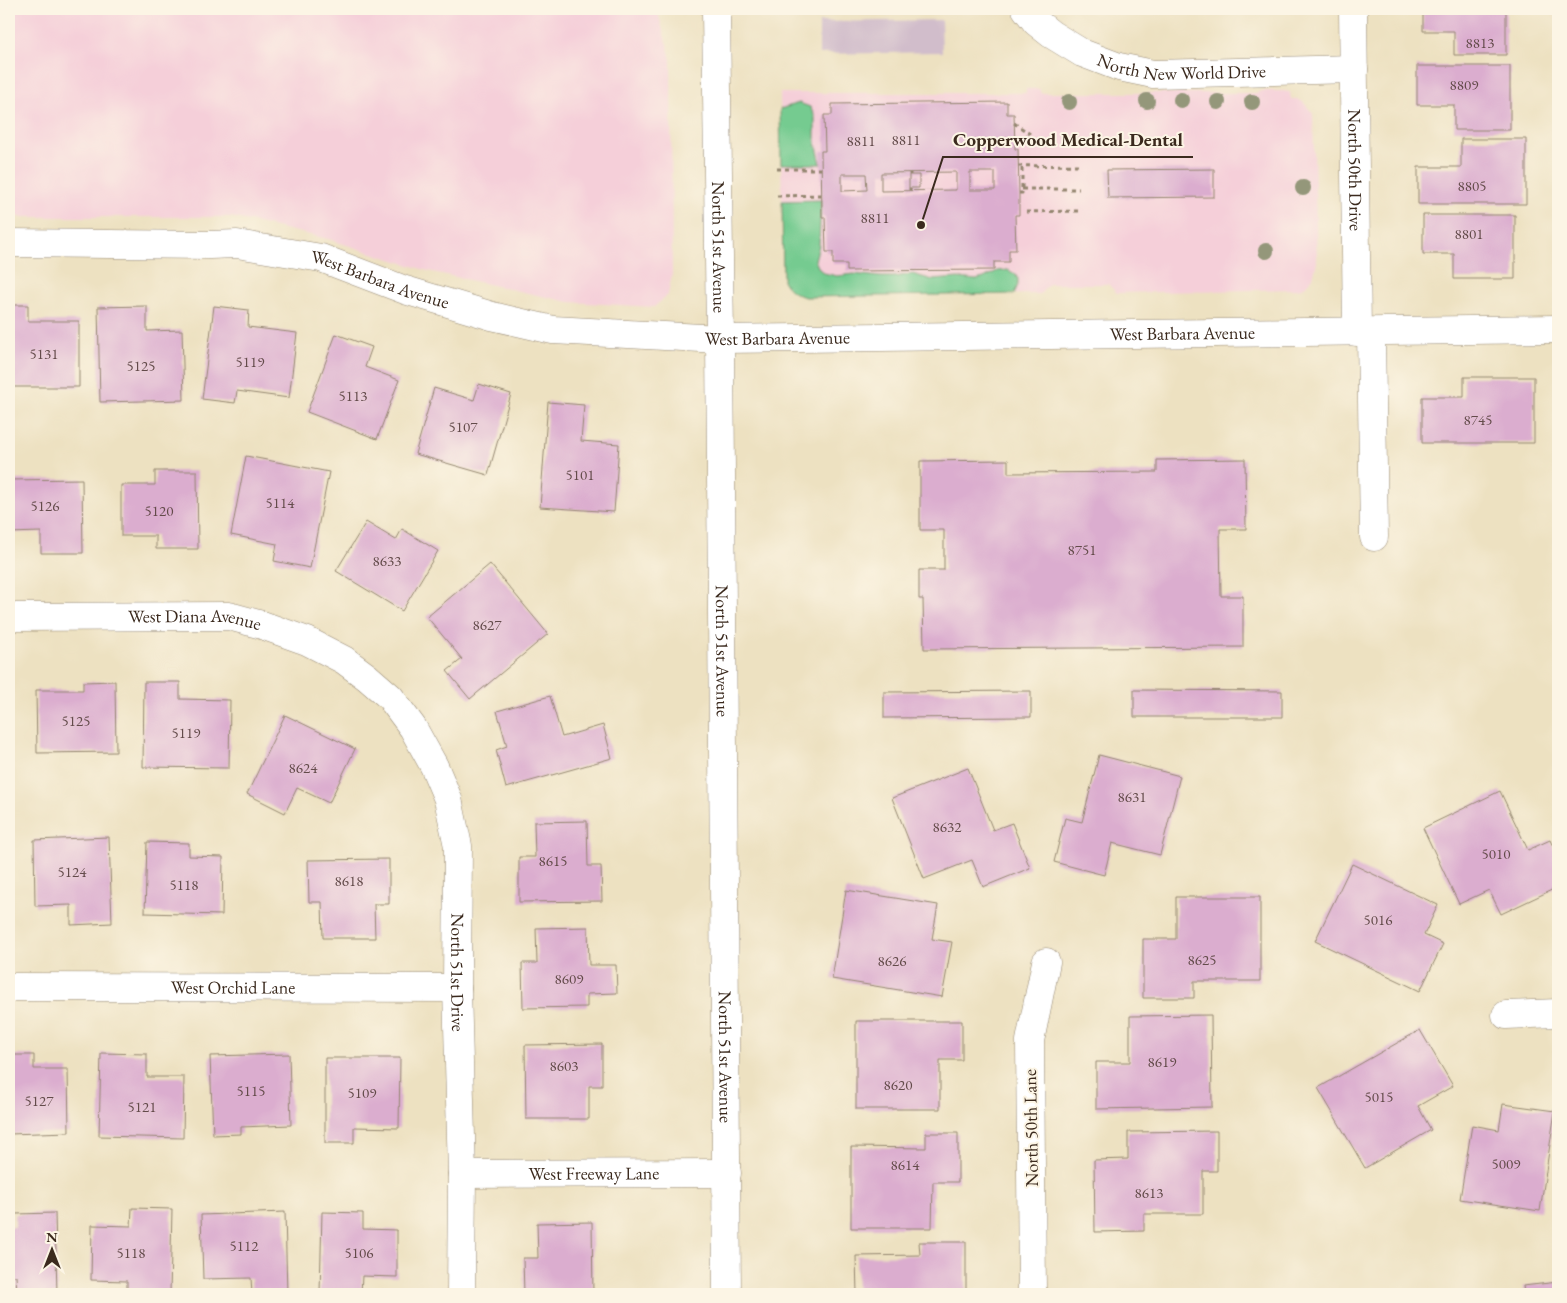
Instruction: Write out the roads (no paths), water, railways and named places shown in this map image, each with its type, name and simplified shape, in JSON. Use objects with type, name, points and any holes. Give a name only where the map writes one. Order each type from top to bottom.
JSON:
[{"type":"street","name":"North 51st Avenue","points":[[716,9],[727,1294]]},
{"type":"street","name":"North New World Drive","points":[[1026,9],[1036,22],[1051,34],[1082,53],[1119,67],[1152,74],[1354,69]]},
{"type":"street","name":"North 50th Drive","points":[[1353,9],[1364,332],[1374,537]]},
{"type":"street","name":"West Barbara Avenue","points":[[9,243],[237,244],[321,258],[405,290],[492,316],[553,330],[720,339],[1558,329]]},
{"type":"street","name":"West Diana Avenue","points":[[9,617],[229,616],[262,624],[308,641],[344,660],[367,677]]},
{"type":"street","name":"North 51st Drive","points":[[367,677],[390,697],[413,728],[434,766],[448,799],[458,846],[457,988],[462,1174],[461,1294]]},
{"type":"street","name":"North 50th Lane","points":[[1032,1294],[1030,1041],[1046,962]]},
{"type":"street","name":"West Orchid Lane","points":[[9,987],[457,988]]},
{"type":"street","points":[[1506,1015],[1558,1013]]},
{"type":"street","name":"West Freeway Lane","points":[[462,1174],[727,1173]]},
{"type":"place","name":"Copperwood Medical-Dental","points":[[921,225]]}]
